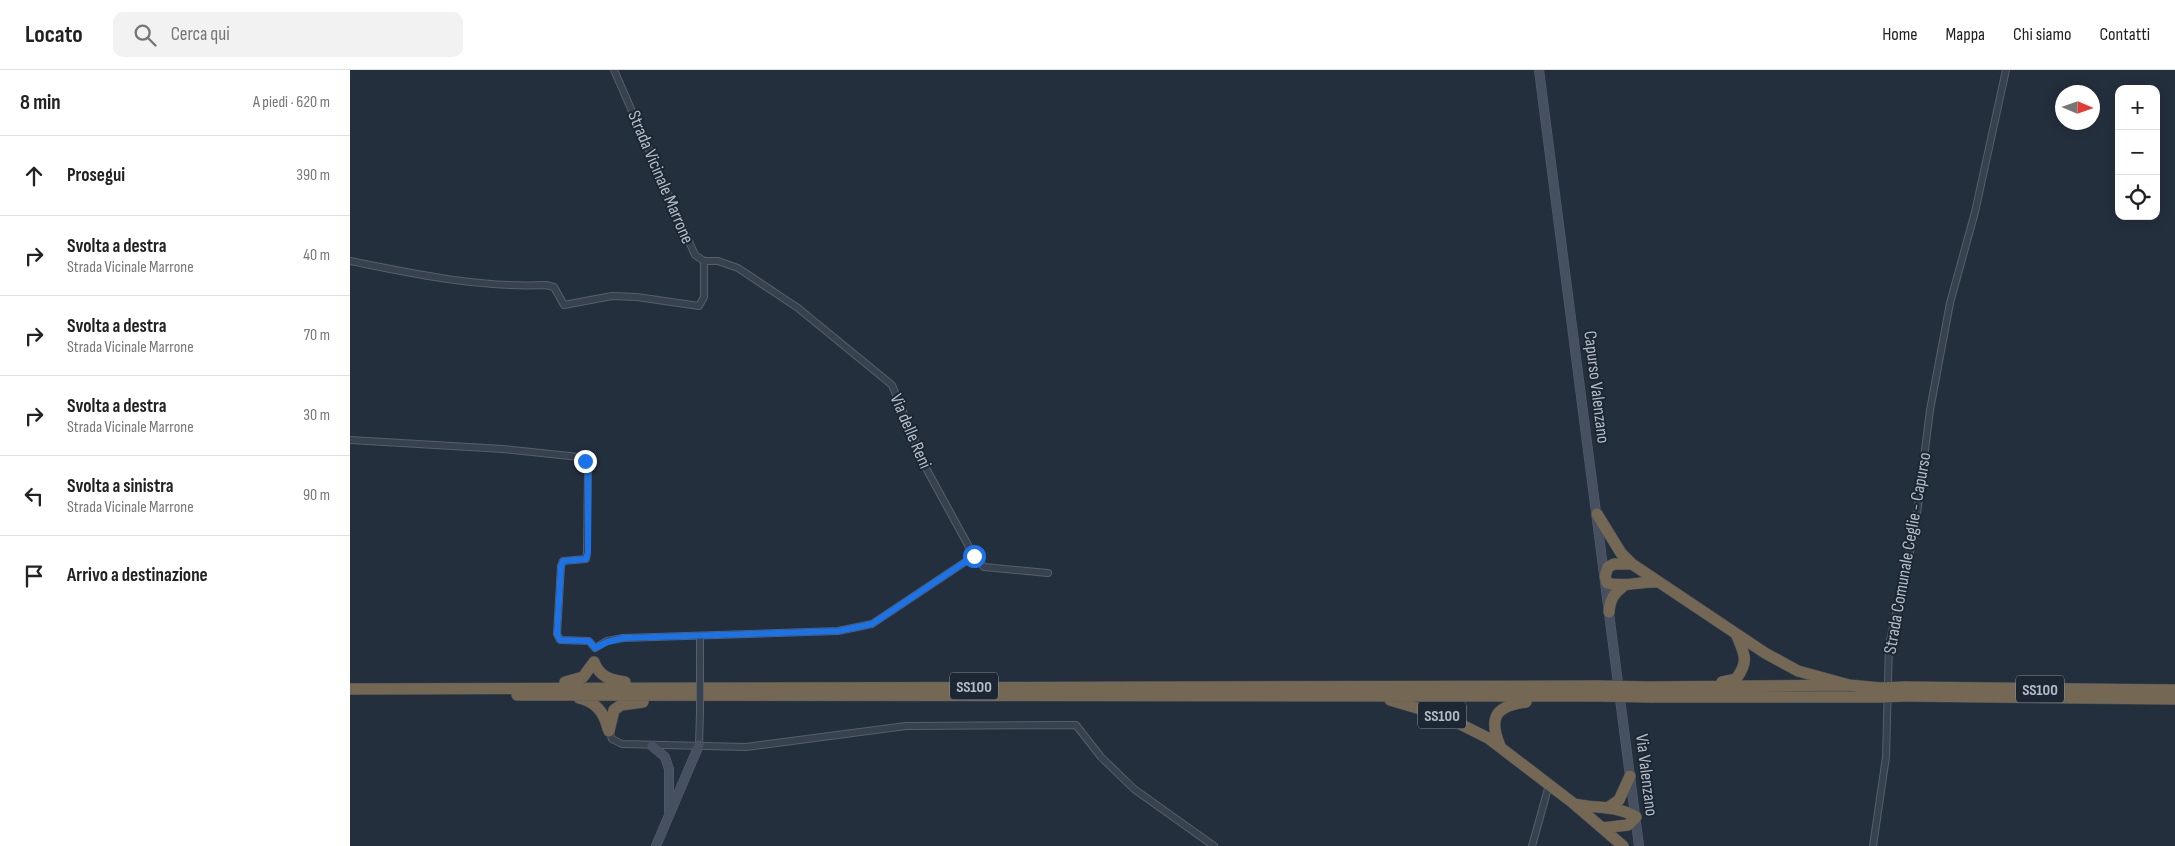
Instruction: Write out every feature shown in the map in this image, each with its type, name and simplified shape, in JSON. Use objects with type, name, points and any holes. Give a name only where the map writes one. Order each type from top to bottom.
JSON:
[{"type":"highway","name":"SS100","points":[[1597,514],[1621,553],[1632,564],[1737,636],[1798,670],[1880,692]]},
{"type":"highway","points":[[1632,564],[1614,564],[1608,567],[1605,576],[1607,583],[1616,586],[1634,582],[1658,582]]},
{"type":"highway","points":[[1610,612],[1610,601],[1615,592],[1625,585]]},
{"type":"highway","name":"SS100","points":[[1654,690],[1736,679],[1743,669],[1745,656],[1737,636]]},
{"type":"highway","name":"SS100","points":[[546,687],[583,677],[594,662],[598,670],[607,678],[625,682],[646,683],[653,687]]},
{"type":"highway","name":"SS100","points":[[350,689],[653,687],[1598,691],[1849,685]]},
{"type":"highway","name":"SS100","points":[[1654,690],[1880,692],[2175,690]]},
{"type":"highway","name":"SS100","points":[[350,694],[1574,696],[1598,691]]},
{"type":"highway","name":"SS100","points":[[1905,692],[2175,699]]},
{"type":"highway","name":"SS100","points":[[569,695],[587,700],[597,706],[605,717],[609,731]]},
{"type":"highway","name":"SS100","points":[[609,731],[614,710],[621,705],[670,696]]},
{"type":"highway","name":"SS100","points":[[1377,696],[1444,716],[1473,729],[1573,803],[1624,846]]},
{"type":"highway","points":[[1501,748],[1495,732],[1494,722],[1498,712],[1505,707],[1574,696]]},
{"type":"highway","points":[[1609,807],[1619,800],[1630,776]]},
{"type":"highway","name":"SS100","points":[[1573,803],[1598,809],[1609,807],[1628,812],[1636,817]]},
{"type":"highway","points":[[1602,828],[1628,825],[1636,817]]},
{"type":"street","name":"Strada Vicinale Marrone","points":[[350,261],[440,280],[493,286],[546,285],[554,287],[564,305],[612,296],[636,297],[699,306],[704,297],[704,261],[695,255],[614,70]]},
{"type":"street","name":"Capurso Valenzano","points":[[1539,70],[1622,707]]},
{"type":"street","name":"Strada Comunale Ceglie - Capurso","points":[[1873,846],[1886,757],[1889,645],[1915,530],[1930,410],[1950,303],[1974,212],[2006,70]]},
{"type":"street","name":"Via delle Reni","points":[[704,261],[718,261],[738,268],[798,308],[892,385],[927,470],[974,556]]},
{"type":"street","points":[[350,440],[503,449],[579,457],[585,461],[588,468],[588,552],[586,559],[563,561],[561,566],[557,634],[560,640],[589,641],[595,648],[594,662]]},
{"type":"street","points":[[595,648],[607,642],[623,638],[700,637],[838,631],[872,624],[974,556],[984,567],[1048,572]]},
{"type":"street","points":[[656,846],[699,745],[700,637]]},
{"type":"street","name":"Via Valenzano","points":[[1622,707],[1639,846]]},
{"type":"street","points":[[609,731],[612,739],[622,744],[746,747],[906,726],[1076,725],[1101,758],[1134,789],[1214,846]]},
{"type":"street","points":[[652,746],[665,757],[669,769],[670,815]]},
{"type":"street","points":[[1532,846],[1549,785]]},
{"type":"route","points":[[585,461],[588,468],[588,552],[586,559],[563,561],[561,566],[557,634],[560,640],[589,641],[594,644],[595,648],[598,645],[623,638],[700,637],[838,631],[872,624],[974,556]]}]
